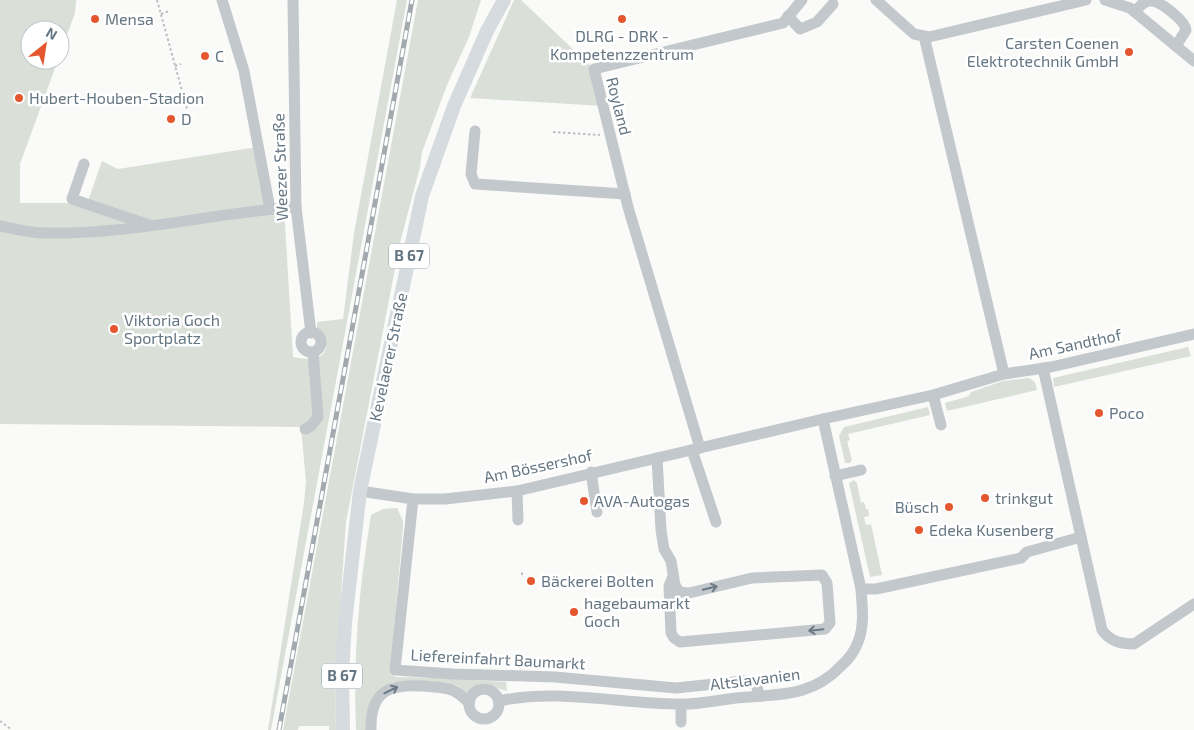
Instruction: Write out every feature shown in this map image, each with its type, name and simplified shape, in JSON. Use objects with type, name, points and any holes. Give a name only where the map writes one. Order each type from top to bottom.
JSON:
[{"type":"main road","name":"Kevelaerer Straße","points":[[343,730],[342,673],[345,623],[360,491],[422,196],[454,106],[487,31],[504,0]]},
{"type":"street","points":[[222,0],[244,70],[270,209]]},
{"type":"street","name":"Weezer Straße","points":[[293,0],[296,207],[311,333],[303,338],[302,345],[306,350],[313,352],[318,417],[311,426],[305,429]]},
{"type":"street","name":"Royland","points":[[696,449],[625,194],[594,69],[783,23],[802,0]]},
{"type":"street","points":[[876,0],[914,34],[929,37],[1086,0]]},
{"type":"street","points":[[1105,0],[1130,8],[1194,61]]},
{"type":"street","points":[[1135,12],[1146,1],[1151,1],[1160,4],[1182,21],[1186,25],[1186,30],[1176,46]]},
{"type":"street","points":[[788,16],[800,29],[818,22],[833,4]]},
{"type":"street","points":[[924,36],[1004,374]]},
{"type":"street","points":[[475,132],[471,174],[475,184],[625,194]]},
{"type":"street","points":[[84,164],[72,199],[153,227]]},
{"type":"street","points":[[0,226],[44,234],[100,231],[153,227],[270,209],[296,207]]},
{"type":"street","name":"Am Sandthof","points":[[964,387],[1004,374],[1043,368],[1194,334]]},
{"type":"street","points":[[1043,368],[1102,630],[1109,639],[1125,644],[1134,644],[1194,604]]},
{"type":"street","name":"Am Bössershof","points":[[360,491],[413,499],[445,499],[517,491],[591,472],[964,387]]},
{"type":"street","points":[[933,395],[941,425]]},
{"type":"street","name":"Altslavanien","points":[[499,700],[519,696],[544,696],[681,704],[791,693],[816,687],[832,675],[846,661],[858,641],[863,617],[861,589],[823,419]]},
{"type":"street","points":[[696,449],[716,522]]},
{"type":"street","points":[[657,458],[661,530],[664,549],[671,561],[675,585],[679,592],[688,593],[752,578],[822,575],[827,584],[830,623],[825,629],[680,642],[671,633],[669,586],[673,576]]},
{"type":"street","points":[[836,476],[861,470]]},
{"type":"street","points":[[591,472],[596,512]]},
{"type":"street","points":[[517,491],[518,520]]},
{"type":"street","name":"Liefereinfahrt Baumarkt","points":[[413,499],[395,670],[555,677],[676,688],[743,680],[756,682],[760,696]]},
{"type":"street","points":[[861,589],[876,589],[1021,558],[1027,552],[1081,537]]},
{"type":"street","points":[[371,730],[371,717],[376,703],[384,692],[396,687],[448,688],[459,692],[469,703],[471,711],[485,724],[498,709],[499,700],[495,693],[487,689],[479,690],[472,695],[469,703]]},
{"type":"street","points":[[681,704],[681,722]]},
{"type":"path","points":[[157,0],[187,109]]},
{"type":"path","points":[[161,14],[169,11]]},
{"type":"path","points":[[175,66],[181,64]]},
{"type":"path","points":[[553,132],[610,135]]},
{"type":"path","points":[[522,570],[522,575]]},
{"type":"path","points":[[0,721],[12,730]]},
{"type":"shaded area","points":[[0,0],[76,0],[75,13],[70,27],[70,20],[20,20],[20,70],[54,70],[20,164],[20,203],[66,203],[86,207],[102,161],[118,169],[258,147],[270,209],[284,208],[293,357],[309,359],[322,355],[326,348],[323,336],[317,330],[317,322],[343,319],[354,233],[397,0],[407,0],[271,730],[268,730],[304,503],[306,482],[301,427],[0,424]]},
{"type":"shaded area","points":[[418,0],[481,0],[469,37],[447,85],[422,152],[420,167],[400,243],[346,522],[335,681],[336,730],[329,730],[329,726],[299,726],[298,730],[283,730]]},
{"type":"shaded area","points":[[514,0],[521,0],[594,69],[603,106],[470,98]]},
{"type":"shaded area","points":[[1188,347],[1191,356],[1054,387],[1053,378]]},
{"type":"shaded area","points":[[1029,378],[1035,382],[1037,390],[947,411],[945,403],[969,396],[971,392],[1003,381]]},
{"type":"shaded area","points":[[928,407],[930,415],[848,434],[850,440],[847,441],[852,460],[850,463],[845,463],[839,436],[844,427]]},
{"type":"shaded area","points":[[854,480],[857,483],[861,503],[864,502],[866,509],[868,509],[869,516],[864,517],[866,525],[871,524],[882,575],[870,577],[849,483]]},
{"type":"shaded area","points":[[397,508],[403,521],[403,528],[390,674],[396,677],[506,682],[507,691],[482,684],[472,688],[466,694],[458,686],[445,683],[394,682],[371,702],[367,714],[366,730],[356,730],[355,676],[358,622],[363,568],[371,515],[383,509]]},
{"type":"railway","points":[[279,730],[412,0]]},
{"type":"place","name":"Mensa","points":[[95,19]]},
{"type":"place","name":"DLRG - DRK - Kompetenzzentrum","points":[[622,19]]},
{"type":"place","name":"Carsten Coenen Elektrotechnik GmbH","points":[[1129,52]]},
{"type":"place","name":"C","points":[[205,56]]},
{"type":"place","name":"Hubert-Houben-Stadion","points":[[19,98]]},
{"type":"place","name":"D","points":[[171,119]]},
{"type":"place","name":"Viktoria Goch Sportplatz","points":[[114,329]]},
{"type":"place","name":"Poco","points":[[1099,413]]},
{"type":"place","name":"trinkgut","points":[[985,498]]},
{"type":"place","name":"AVA-Autogas","points":[[584,501]]},
{"type":"place","name":"Büsch","points":[[949,507]]},
{"type":"place","name":"Edeka Kusenberg","points":[[919,530]]},
{"type":"place","name":"Bäckerei Bolten","points":[[531,581]]},
{"type":"place","name":"hagebaumarkt Goch","points":[[574,612]]}]
